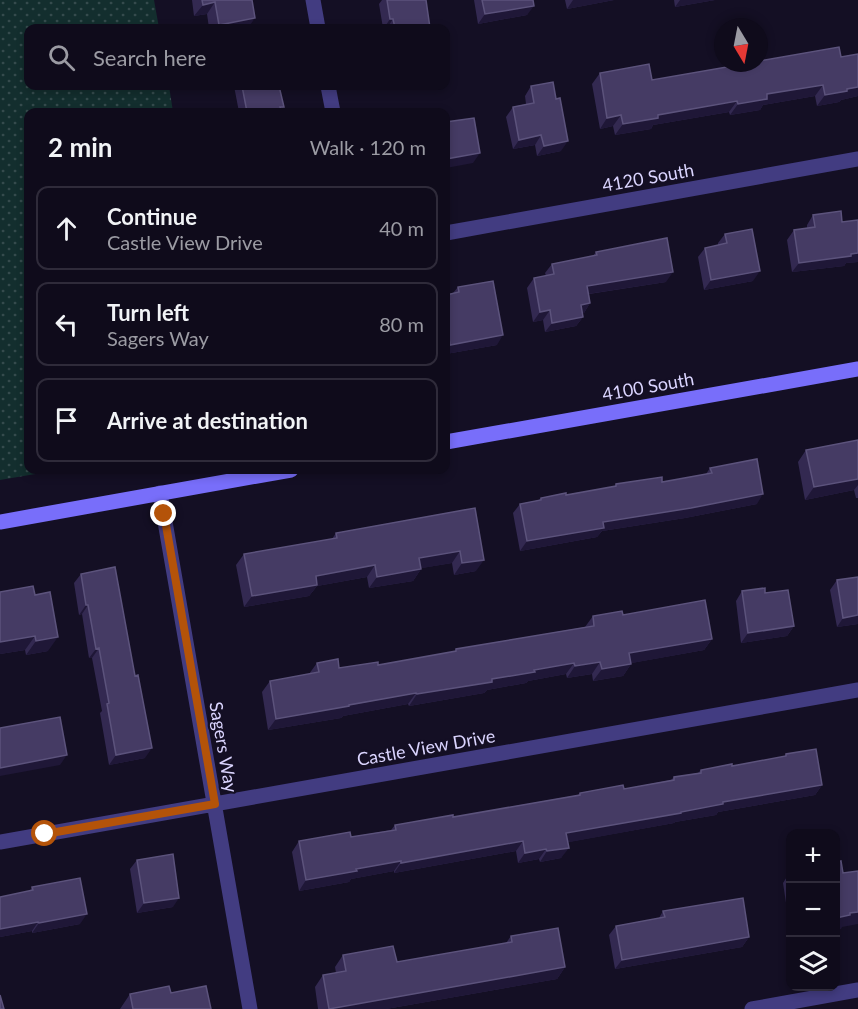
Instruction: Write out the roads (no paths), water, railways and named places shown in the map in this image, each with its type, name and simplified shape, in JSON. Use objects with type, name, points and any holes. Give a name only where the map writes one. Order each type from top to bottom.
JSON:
[{"type":"main road","name":"4100 South","points":[[450,441],[858,369]]},
{"type":"main road","points":[[0,522],[268,474]]},
{"type":"street","points":[[313,0],[317,24]]},
{"type":"street","points":[[329,90],[332,108]]},
{"type":"street","name":"4120 South","points":[[450,232],[858,159]]},
{"type":"street","name":"Sagers Way","points":[[160,493],[250,1009]]},
{"type":"street","name":"Castle View Drive","points":[[0,843],[858,690]]},
{"type":"street","points":[[752,1009],[858,990]]}]
